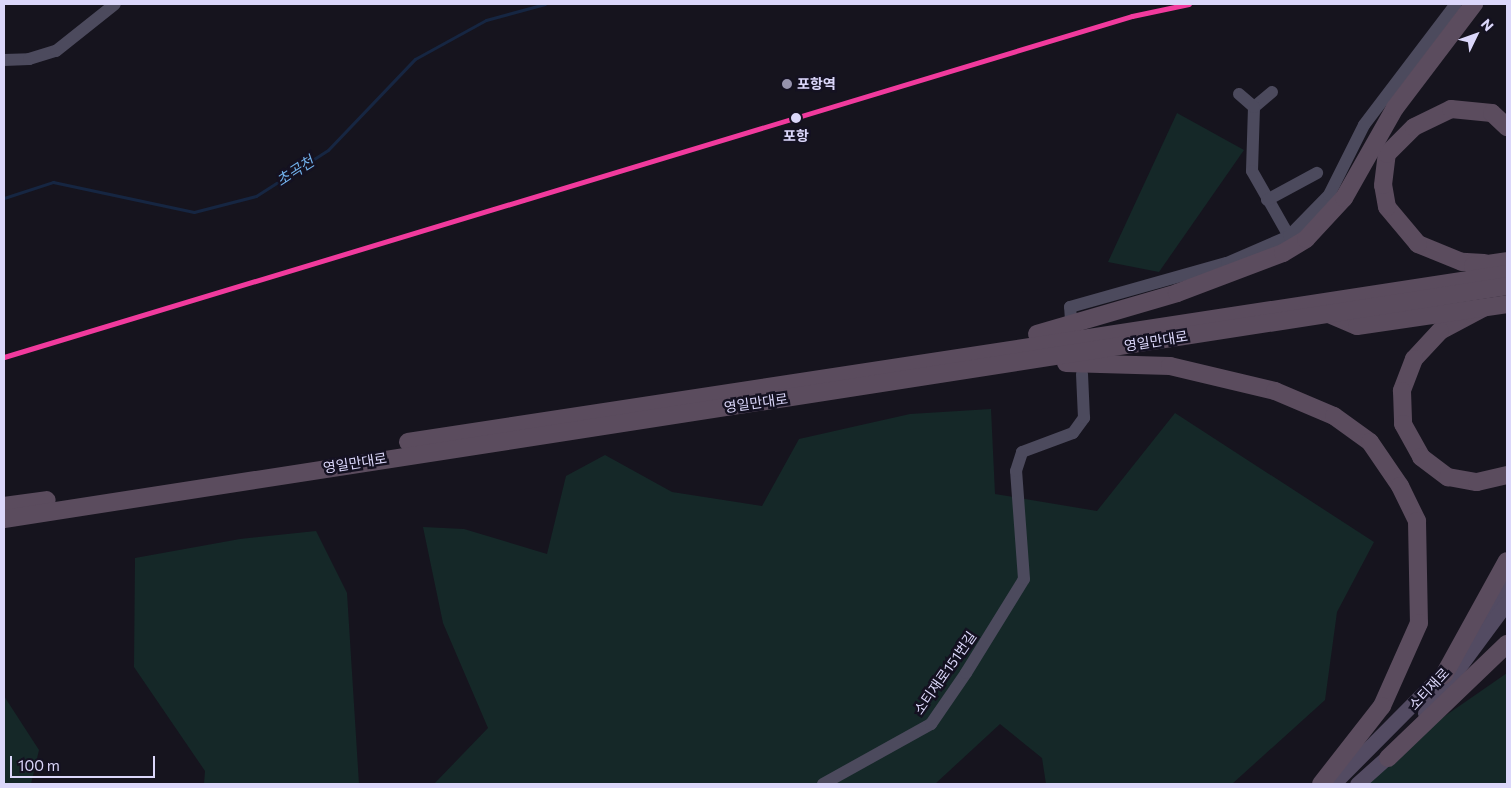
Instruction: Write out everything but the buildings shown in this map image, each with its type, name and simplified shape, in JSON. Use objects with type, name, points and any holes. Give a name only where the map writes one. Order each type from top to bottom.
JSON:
[{"type":"highway","points":[[973,353],[1177,293],[1283,253],[1306,239],[1344,198],[1396,108],[1474,4]]},
{"type":"highway","points":[[1507,127],[1492,113],[1451,109],[1414,126],[1387,154],[1383,185],[1388,207],[1418,244],[1462,262],[1507,261]]},
{"type":"highway","points":[[1326,308],[1484,263]]},
{"type":"highway","name":"영일만대로","points":[[4,519],[1023,361],[1507,274]]},
{"type":"highway","name":"영일만대로","points":[[4,506],[973,353],[1507,286]]},
{"type":"highway","points":[[1326,308],[1357,326],[1507,304]]},
{"type":"highway","points":[[1483,308],[1440,331],[1414,359],[1402,391],[1403,424],[1421,457],[1448,477],[1477,482],[1507,475]]},
{"type":"highway","points":[[1023,361],[1170,366],[1275,391],[1334,416],[1370,442],[1417,521],[1419,623],[1382,706],[1322,784]]},
{"type":"highway","points":[[1444,675],[1507,561]]},
{"type":"highway","points":[[1388,758],[1507,644]]},
{"type":"main road","name":"소티재로","points":[[1333,784],[1444,675],[1507,579]]},
{"type":"main road","name":"소티재로","points":[[1357,784],[1388,758],[1461,670],[1507,602]]},
{"type":"street","points":[[4,60],[29,59],[56,51],[114,4]]},
{"type":"street","points":[[1071,320],[1070,307],[1227,263],[1289,236],[1329,195],[1364,125],[1456,4]]},
{"type":"street","points":[[1272,92],[1254,107],[1252,170],[1267,200],[1289,236]]},
{"type":"street","points":[[1239,94],[1254,107]]},
{"type":"street","points":[[1267,200],[1317,173]]},
{"type":"street","name":"소티재로151번길","points":[[823,784],[931,724],[1020,588],[1025,558],[1016,470],[1022,452],[1073,433],[1084,418],[1082,374]]},
{"type":"green space","points":[[1177,113],[1244,150],[1159,272],[1108,262]]},
{"type":"green space","points":[[991,409],[995,494],[1097,511],[1175,413],[1374,542],[1337,612],[1325,700],[1232,784],[1046,784],[1042,758],[1000,724],[935,784],[434,784],[488,728],[443,623],[423,527],[464,529],[547,554],[566,476],[605,455],[672,492],[762,506],[799,439],[910,414]]},
{"type":"green space","points":[[316,531],[347,593],[359,784],[204,784],[205,771],[134,667],[135,558],[240,539]]},
{"type":"green space","points":[[1507,673],[1507,784],[1355,784],[1416,736]]},
{"type":"green space","points":[[4,696],[39,750],[31,784],[4,784]]},
{"type":"waterway","name":"초곡천","points":[[4,198],[53,182],[194,212],[256,196],[328,150],[415,59],[486,20],[545,4]]},
{"type":"transit line","points":[[4,357],[1132,16],[1189,4]]},
{"type":"place","name":"포항역","points":[[787,84]]},
{"type":"place","name":"포항","points":[[796,118]]}]
